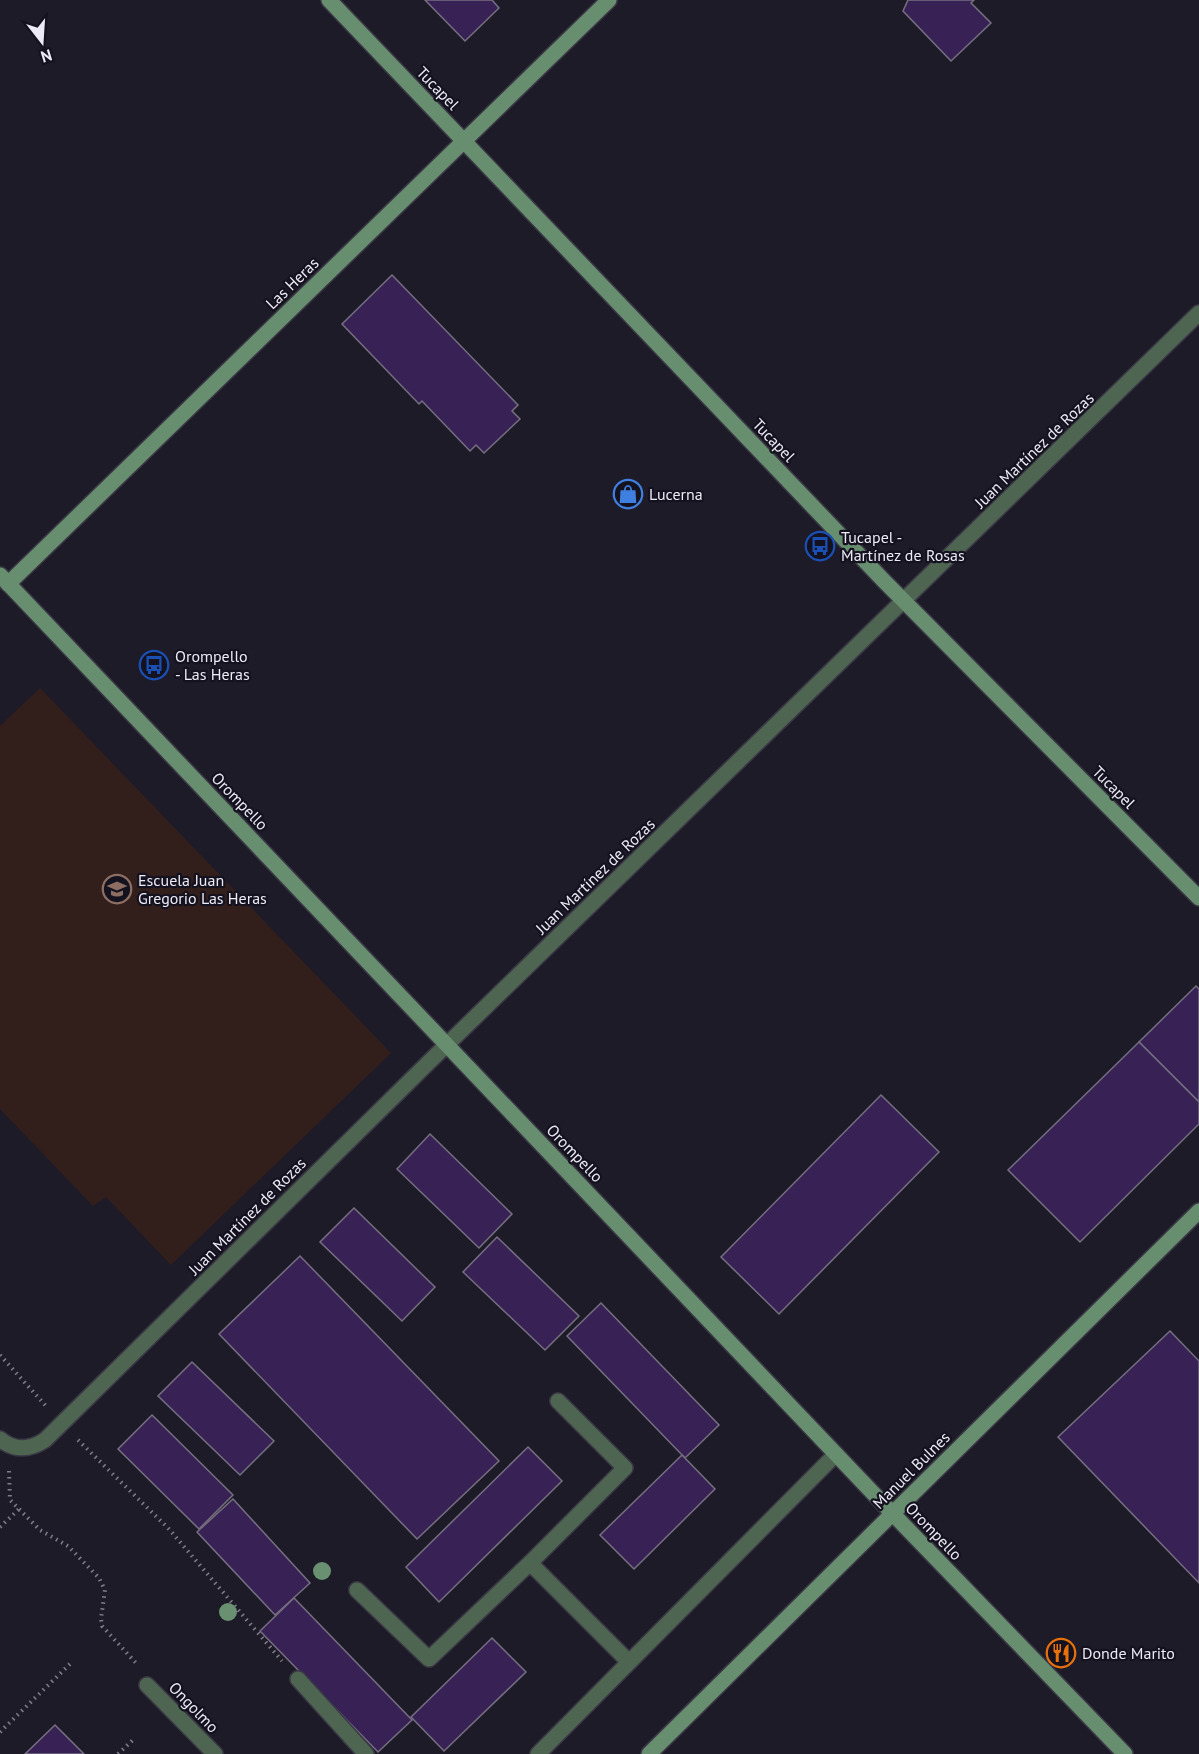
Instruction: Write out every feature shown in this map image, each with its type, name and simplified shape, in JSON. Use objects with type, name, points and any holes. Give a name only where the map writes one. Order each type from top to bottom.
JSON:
[{"type":"street","name":"Tucapel","points":[[329,0],[904,602],[1199,898]]},
{"type":"street","name":"Las Heras","points":[[3,583],[609,0]]},
{"type":"street","name":"Juan Martínez de Rozas","points":[[4,1443],[27,1448],[37,1446],[61,1424],[1199,313]]},
{"type":"street","name":"Orompello","points":[[3,583],[447,1045],[892,1514],[1125,1754]]},
{"type":"street","name":"Manuel Bulnes","points":[[649,1754],[1199,1211]]},
{"type":"street","points":[[357,1590],[429,1659],[625,1468],[558,1401]]},
{"type":"street","points":[[538,1754],[836,1454]]},
{"type":"street","points":[[530,1563],[629,1662]]},
{"type":"street","points":[[298,1679],[366,1754]]},
{"type":"street","name":"Ongolmo","points":[[147,1685],[215,1754]]},
{"type":"path","points":[[0,1355],[61,1424],[168,1527],[298,1679]]},
{"type":"path","points":[[4,1443],[10,1500],[40,1530],[68,1546],[99,1578],[105,1590],[102,1626],[135,1661],[147,1685]]},
{"type":"path","points":[[0,1527],[19,1509]]},
{"type":"path","points":[[0,1732],[72,1662]]},
{"type":"path","points":[[118,1754],[134,1739]]},
{"type":"shaded area","name":"Escuela Juan Gregorio Las Heras","points":[[40,688],[391,1053],[171,1265],[106,1197],[93,1206],[0,1109],[0,726]]},
{"type":"building","points":[[425,0],[492,0],[499,8],[465,41]]},
{"type":"building","points":[[908,0],[974,0],[971,3],[991,23],[951,61],[903,11]]},
{"type":"building","points":[[392,275],[518,405],[512,411],[520,419],[484,453],[476,445],[470,451],[422,401],[419,404],[342,324]]},
{"type":"building","points":[[1196,986],[1199,989],[1199,1102],[1139,1042]]},
{"type":"building","points":[[1139,1042],[1199,1102],[1199,1124],[1080,1242],[1008,1170]]},
{"type":"building","points":[[881,1095],[939,1152],[779,1314],[721,1257]]},
{"type":"building","points":[[430,1134],[512,1214],[479,1248],[397,1169]]},
{"type":"building","points":[[354,1208],[435,1287],[402,1321],[320,1242]]},
{"type":"building","points":[[497,1237],[579,1316],[545,1350],[463,1272]]},
{"type":"building","points":[[300,1256],[499,1461],[417,1539],[219,1334]]},
{"type":"building","points":[[601,1303],[719,1425],[685,1458],[567,1336]]},
{"type":"building","points":[[1170,1331],[1199,1361],[1199,1583],[1058,1437]]},
{"type":"building","points":[[192,1362],[274,1441],[240,1475],[158,1396]]},
{"type":"building","points":[[152,1415],[233,1495],[199,1529],[118,1449]]},
{"type":"building","points":[[528,1447],[562,1481],[439,1602],[406,1567]]},
{"type":"building","points":[[682,1455],[715,1489],[634,1569],[600,1535]]},
{"type":"building","points":[[233,1499],[310,1583],[275,1615],[197,1532]]},
{"type":"building","points":[[294,1598],[412,1720],[378,1752],[260,1631]]},
{"type":"building","points":[[492,1638],[526,1672],[444,1751],[411,1717]]},
{"type":"building","points":[[55,1725],[84,1754],[25,1754]]},
{"type":"place","name":"Lucerna","points":[[628,494]]},
{"type":"place","name":"Tucapel - Martínez de Rosas","points":[[820,546]]},
{"type":"place","name":"Orompello - Las Heras","points":[[154,665]]},
{"type":"place","name":"Escuela Juan Gregorio Las Heras","points":[[117,889]]},
{"type":"place","name":"Donde Marito","points":[[1061,1653]]}]
